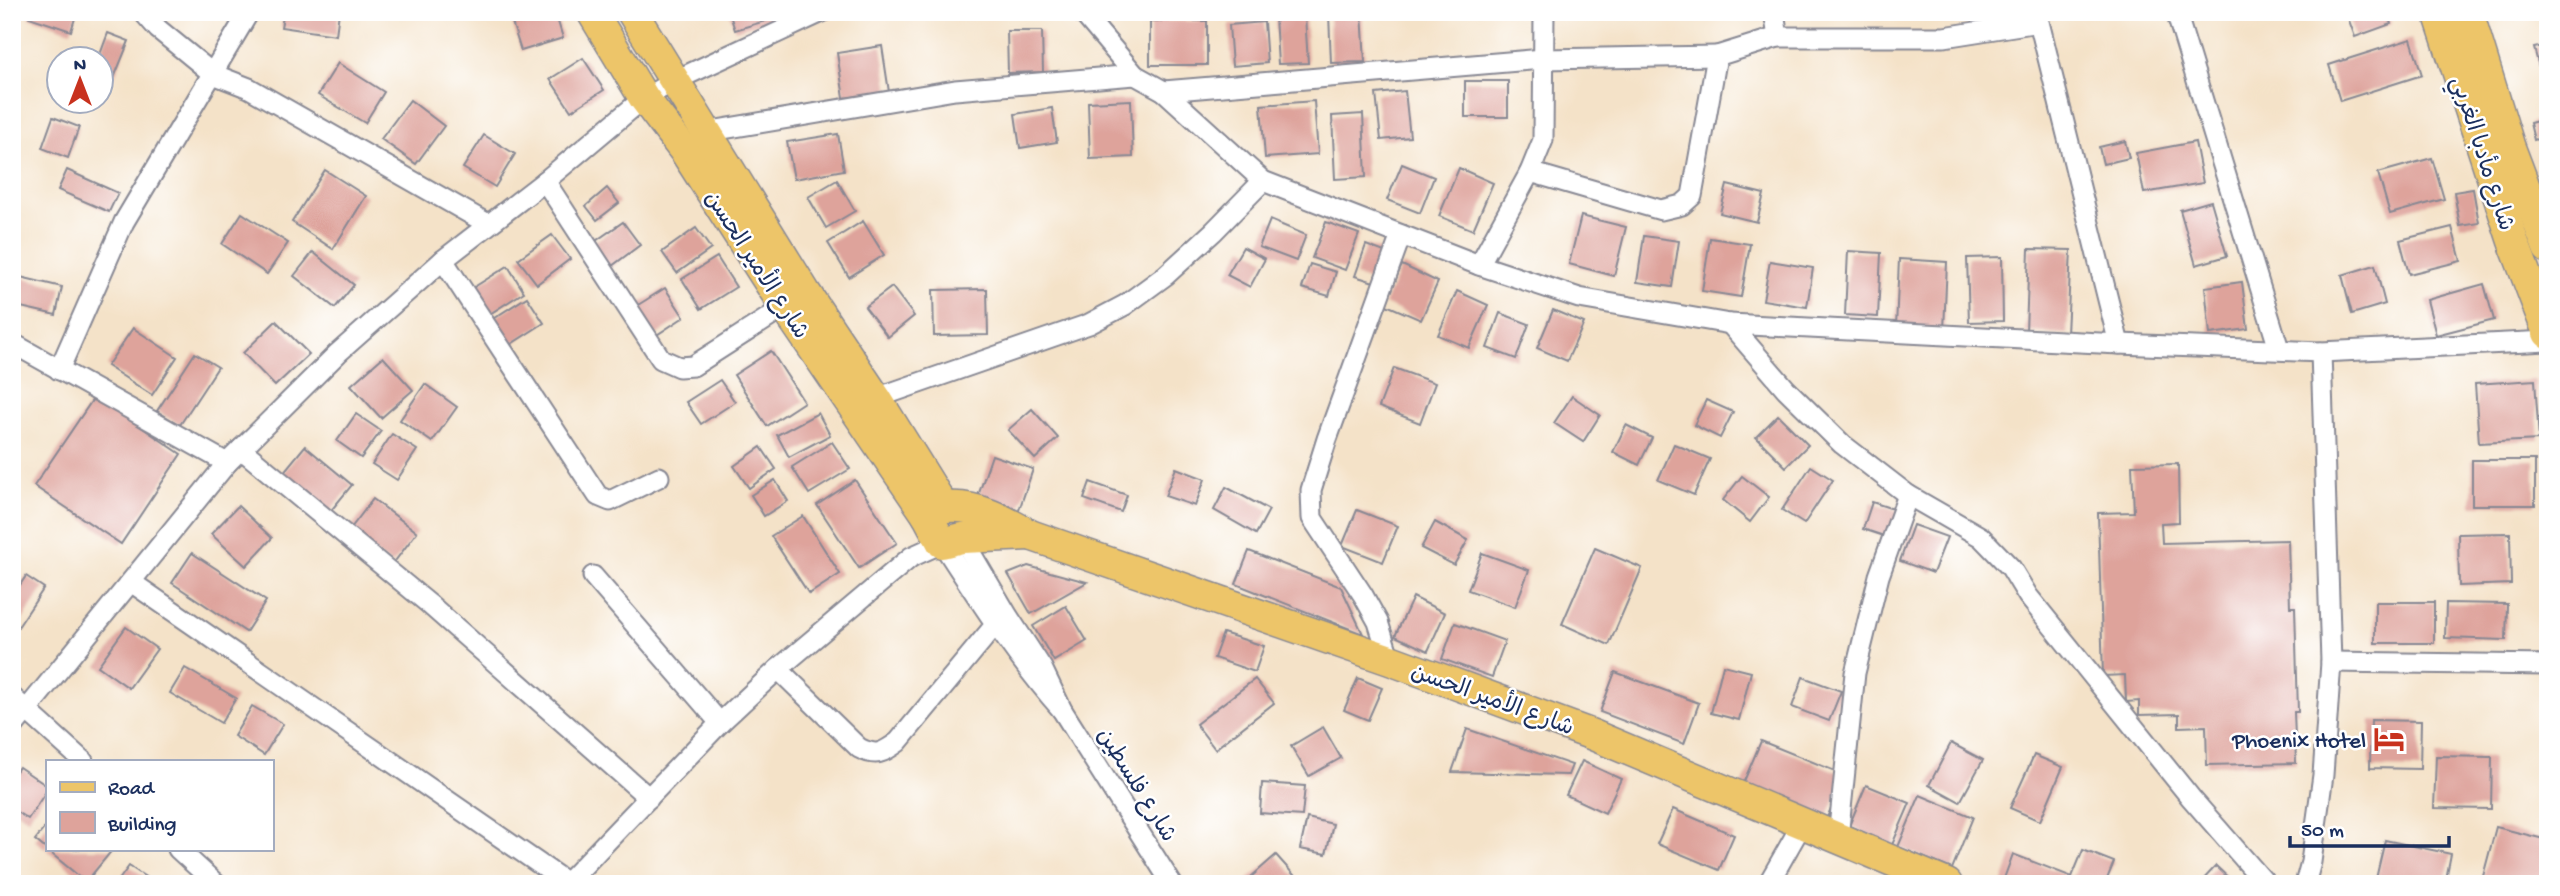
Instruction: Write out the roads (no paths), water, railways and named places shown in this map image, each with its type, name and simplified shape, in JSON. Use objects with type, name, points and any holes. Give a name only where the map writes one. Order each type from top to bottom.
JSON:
[{"type":"main road","name":"شارع الأمير الحسن","points":[[592,12],[644,98],[686,153],[785,307],[935,511]]},
{"type":"main road","name":"شارع الأمير الحسن","points":[[632,12],[805,292],[876,398],[952,540],[1030,535]]},
{"type":"main road","name":"شارع مأدبا الغربي","points":[[2438,12],[2513,241],[2548,333]]},
{"type":"main road","name":"شارع مأدبا الغربي","points":[[2472,13],[2509,145],[2548,248]]},
{"type":"main road","name":"شارع الأمير الحسن","points":[[935,511],[976,510],[1030,535],[1390,660],[1593,735],[1947,884]]},
{"type":"street","points":[[143,12],[158,29],[213,74],[249,88],[488,224]]},
{"type":"street","points":[[59,370],[124,222],[249,12]]},
{"type":"street","points":[[12,728],[19,703],[131,582],[234,456],[338,353],[443,260],[545,181],[644,98],[676,80],[822,12]]},
{"type":"street","points":[[1082,12],[1135,75],[1164,91],[1263,181],[1479,265],[1579,298],[1730,324],[2119,344],[2321,352],[2548,341]]},
{"type":"street","points":[[1479,265],[1530,172],[1543,140],[1544,12]]},
{"type":"street","points":[[1774,12],[1778,37]]},
{"type":"street","points":[[2176,12],[2279,349]]},
{"type":"street","points":[[1164,91],[1543,59],[1717,56],[1778,37],[1944,37],[2038,17],[2119,344]]},
{"type":"street","points":[[1530,172],[1661,210],[1682,205],[1692,196],[1717,56]]},
{"type":"street","points":[[705,132],[955,90],[1135,75]]},
{"type":"street","points":[[545,181],[661,359],[679,367],[693,366],[785,307]]},
{"type":"street","points":[[876,398],[1089,324],[1125,306],[1166,275],[1263,181]]},
{"type":"street","points":[[1390,660],[1368,604],[1312,518],[1311,490],[1401,234]]},
{"type":"street","points":[[443,260],[598,496],[610,501],[659,477]]},
{"type":"street","points":[[1730,324],[1786,389],[1842,444],[1909,495],[1982,537],[2011,568],[2028,596],[2206,816],[2266,884]]},
{"type":"street","points":[[12,343],[59,370],[234,456],[429,604],[649,798]]},
{"type":"street","points":[[2305,884],[2311,862],[2323,775],[2331,662],[2321,352]]},
{"type":"street","points":[[1838,838],[1855,673],[1879,576],[1909,495]]},
{"type":"street","points":[[911,557],[935,511]]},
{"type":"street","points":[[131,582],[566,883],[720,723],[778,670],[911,557],[952,540]]},
{"type":"street","name":"شارع فلسطين","points":[[952,540],[995,625],[1032,676],[1062,710]]},
{"type":"street","name":"شارع فلسطين","points":[[952,540],[1042,668],[1062,710],[1172,884]]},
{"type":"street","points":[[593,576],[720,723]]},
{"type":"street","points":[[778,670],[859,748],[869,754],[883,753],[898,742],[995,625]]},
{"type":"street","points":[[2331,662],[2548,665]]},
{"type":"street","points":[[19,703],[82,760]]},
{"type":"street","points":[[1768,884],[1802,824]]},
{"type":"street","points":[[179,850],[205,880]]},
{"type":"place","name":"Phoenix Hotel","points":[[2389,739]]}]
